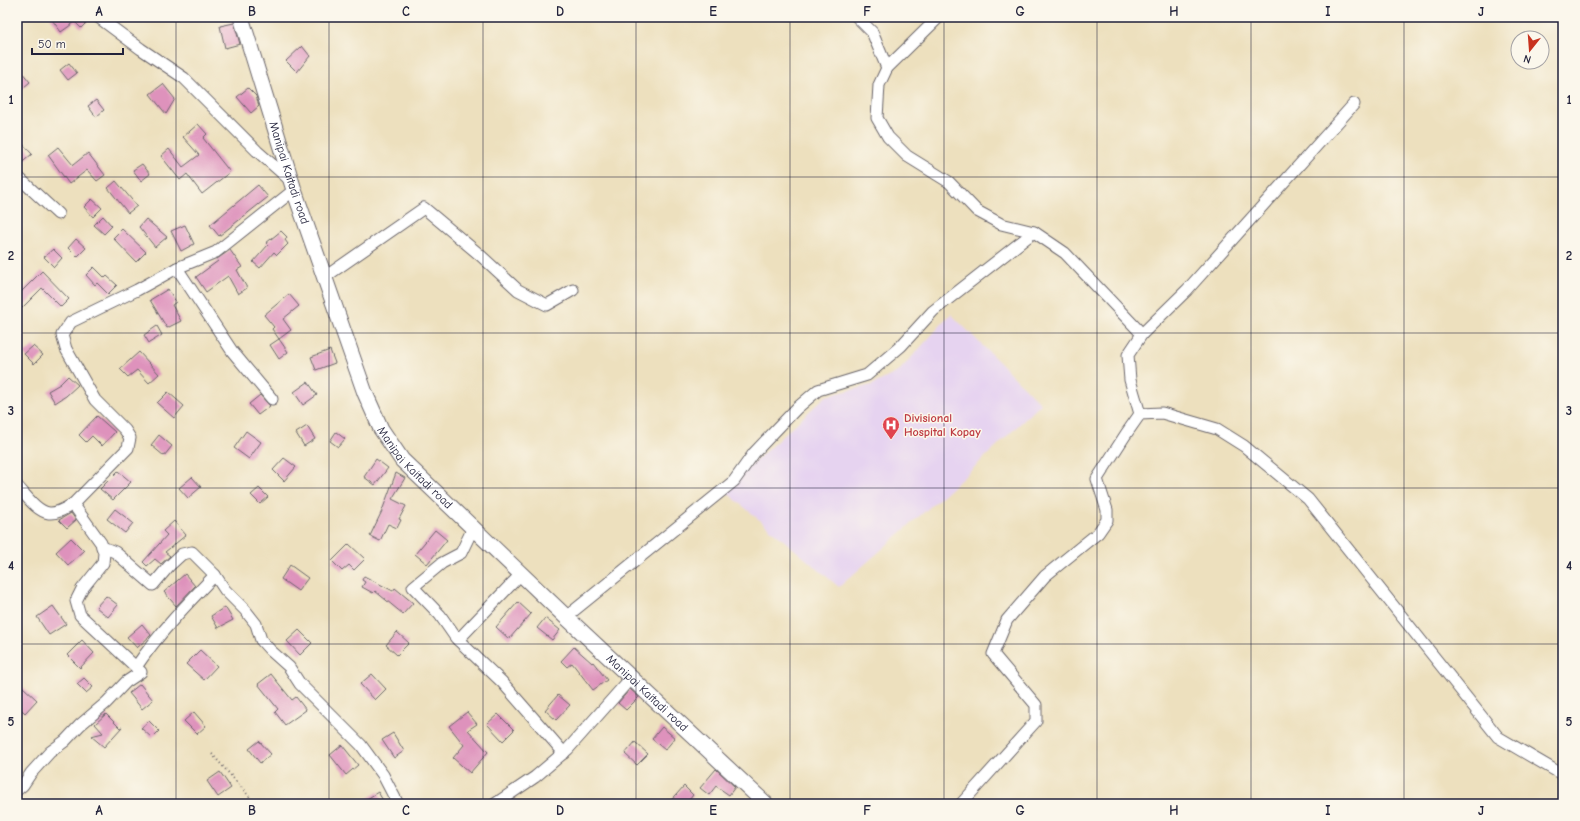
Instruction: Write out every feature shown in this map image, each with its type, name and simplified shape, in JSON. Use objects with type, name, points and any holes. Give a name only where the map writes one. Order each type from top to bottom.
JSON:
[{"type":"main road","name":"Manipai Kaitadi road","points":[[241,17],[293,186],[365,393],[381,429],[402,460],[566,617],[766,804]]},
{"type":"street","points":[[17,486],[41,510],[50,513],[62,510],[73,504],[128,448],[130,438],[125,430],[95,400],[66,349],[62,335],[71,322],[178,268],[216,252],[293,186],[184,78],[98,17]]},
{"type":"street","points":[[857,17],[872,32],[887,68]]},
{"type":"street","points":[[939,17],[887,68],[879,84],[877,118],[888,137],[907,156],[949,182],[977,211],[1001,224],[1034,232],[1065,253],[1142,334]]},
{"type":"street","points":[[1140,414],[1130,380],[1128,355],[1142,334],[1187,290],[1354,104]]},
{"type":"street","points":[[17,176],[58,214]]},
{"type":"street","points":[[325,277],[424,208],[480,255],[518,290],[547,304],[573,290]]},
{"type":"street","points":[[566,617],[734,481],[754,453],[797,408],[818,390],[867,375],[901,346],[933,311],[1034,232]]},
{"type":"street","points":[[178,268],[232,351],[272,400]]},
{"type":"street","points":[[1140,414],[1162,413],[1217,430],[1244,446],[1308,499],[1498,736],[1563,775]]},
{"type":"street","points":[[961,804],[1036,721],[1036,705],[993,654],[1007,620],[1045,576],[1098,533],[1107,520],[1107,510],[1097,479],[1140,414]]},
{"type":"street","points":[[17,790],[23,785],[31,773],[50,752],[65,741],[126,682],[141,672],[80,615],[76,601],[82,590],[103,563],[104,553],[101,543],[73,504]]},
{"type":"street","points":[[473,528],[461,553],[442,563],[413,587],[440,615],[458,640],[502,682],[564,753]]},
{"type":"street","points":[[102,547],[115,552],[153,585],[169,566],[182,554],[192,552],[215,575],[225,590],[256,624],[262,640],[270,650],[289,667],[300,684],[361,745],[383,775],[398,804]]},
{"type":"street","points":[[458,640],[521,574]]},
{"type":"street","points":[[136,668],[148,650],[176,615],[215,575]]},
{"type":"street","points":[[495,804],[535,777],[564,753],[631,678]]},
{"type":"path","points":[[212,754],[256,804]]},
{"type":"shaded area","name":"Divisional Hospital Kopay","points":[[951,314],[1041,404],[965,476],[839,587],[724,490],[826,396],[872,385],[898,372]]},
{"type":"building","points":[[50,17],[91,18],[81,28],[75,22],[61,32]]},
{"type":"building","points":[[234,23],[240,44],[225,48],[220,26]]},
{"type":"building","points":[[302,46],[310,56],[297,72],[286,61]]},
{"type":"building","points":[[69,63],[77,73],[68,80],[60,70]]},
{"type":"building","points":[[17,66],[30,82],[17,93]]},
{"type":"building","points":[[163,84],[175,99],[166,114],[150,94]]},
{"type":"building","points":[[248,88],[256,96],[259,106],[251,113],[237,97]]},
{"type":"building","points":[[96,100],[104,110],[96,117],[88,106]]},
{"type":"building","points":[[198,124],[207,134],[203,138],[230,172],[202,194],[187,174],[180,180],[161,156],[169,149],[183,167],[199,155],[183,137]]},
{"type":"building","points":[[17,138],[32,154],[17,167]]},
{"type":"building","points":[[58,147],[73,165],[88,153],[105,175],[97,181],[87,170],[69,184],[48,155]]},
{"type":"building","points":[[142,164],[150,174],[141,181],[133,170]]},
{"type":"building","points":[[116,181],[137,206],[128,213],[108,188]]},
{"type":"building","points":[[258,185],[268,197],[219,236],[210,225]]},
{"type":"building","points":[[92,199],[102,208],[93,217],[84,207]]},
{"type":"building","points":[[103,216],[112,226],[104,234],[94,225]]},
{"type":"building","points":[[146,219],[167,237],[155,247],[139,227]]},
{"type":"building","points":[[185,225],[194,244],[181,251],[171,231]]},
{"type":"building","points":[[122,229],[146,252],[136,262],[113,238]]},
{"type":"building","points":[[281,231],[287,237],[285,240],[288,244],[277,255],[274,252],[260,268],[253,262],[268,245],[266,243]]},
{"type":"building","points":[[76,239],[86,248],[77,257],[68,248]]},
{"type":"building","points":[[53,249],[62,258],[54,267],[44,257]]},
{"type":"building","points":[[230,250],[242,267],[237,270],[247,288],[238,294],[228,276],[206,292],[196,277]]},
{"type":"building","points":[[94,267],[105,278],[107,276],[117,285],[108,294],[97,283],[95,285],[86,275]]},
{"type":"building","points":[[42,271],[69,299],[61,307],[42,288],[22,308],[17,303],[17,286],[22,291]]},
{"type":"building","points":[[168,289],[176,302],[172,305],[181,321],[167,328],[150,300]]},
{"type":"building","points":[[289,294],[299,306],[283,319],[291,330],[279,339],[272,329],[274,327],[264,315]]},
{"type":"building","points":[[157,326],[162,335],[149,343],[144,335]]},
{"type":"building","points":[[279,339],[288,352],[279,359],[270,345]]},
{"type":"building","points":[[33,346],[43,355],[34,364],[24,354]]},
{"type":"building","points":[[330,350],[335,363],[316,370],[311,357]]},
{"type":"building","points":[[139,352],[159,374],[149,383],[137,370],[128,377],[120,369]]},
{"type":"building","points":[[68,376],[78,385],[66,396],[55,403],[48,391],[60,384]]},
{"type":"building","points":[[308,382],[317,395],[303,405],[294,392]]},
{"type":"building","points":[[168,392],[184,406],[174,418],[157,403]]},
{"type":"building","points":[[260,395],[270,406],[258,415],[249,404]]},
{"type":"building","points":[[97,416],[115,432],[102,446],[92,436],[86,442],[79,435]]},
{"type":"building","points":[[307,426],[315,439],[304,446],[296,433]]},
{"type":"building","points":[[246,431],[261,442],[249,459],[234,448]]},
{"type":"building","points":[[336,432],[345,439],[338,447],[330,441]]},
{"type":"building","points":[[159,435],[172,446],[164,456],[151,445]]},
{"type":"building","points":[[284,458],[296,467],[284,481],[273,470]]},
{"type":"building","points":[[376,459],[388,468],[375,485],[364,477]]},
{"type":"building","points":[[118,471],[131,482],[113,500],[100,489]]},
{"type":"building","points":[[396,473],[405,478],[392,499],[406,506],[399,519],[401,520],[397,528],[388,524],[380,541],[370,536],[382,511]]},
{"type":"building","points":[[192,477],[201,487],[188,498],[179,488]]},
{"type":"building","points":[[259,488],[268,497],[260,504],[251,495]]},
{"type":"building","points":[[115,509],[133,523],[125,533],[107,519]]},
{"type":"building","points":[[71,513],[76,520],[67,528],[59,520]]},
{"type":"building","points":[[174,521],[186,535],[165,552],[170,556],[161,564],[155,559],[147,566],[143,562],[167,535],[163,531]]},
{"type":"building","points":[[435,530],[447,540],[427,564],[415,554]]},
{"type":"building","points":[[71,538],[84,551],[68,565],[56,552]]},
{"type":"building","points":[[349,544],[365,559],[354,570],[349,565],[342,571],[332,561]]},
{"type":"building","points":[[290,565],[308,578],[298,591],[281,579]]},
{"type":"building","points":[[185,574],[195,586],[176,606],[164,592]]},
{"type":"building","points":[[364,576],[393,591],[395,588],[413,603],[403,614],[375,591],[373,593],[362,587],[365,582],[362,580]]},
{"type":"building","points":[[106,596],[118,605],[108,617],[96,607]]},
{"type":"building","points":[[518,602],[531,614],[509,639],[496,627]]},
{"type":"building","points":[[53,606],[66,624],[49,635],[37,617]]},
{"type":"building","points":[[225,607],[233,620],[218,628],[211,616]]},
{"type":"building","points":[[545,618],[560,630],[552,640],[537,628]]},
{"type":"building","points":[[142,624],[151,635],[137,648],[127,637]]},
{"type":"building","points":[[299,630],[312,643],[300,655],[287,641]]},
{"type":"building","points":[[397,632],[409,643],[397,655],[386,645]]},
{"type":"building","points":[[82,640],[94,653],[80,668],[67,655]]},
{"type":"building","points":[[574,647],[592,663],[593,662],[607,680],[593,690],[572,663],[567,667],[561,661]]},
{"type":"building","points":[[200,650],[217,666],[204,680],[186,664]]},
{"type":"building","points":[[271,674],[292,700],[296,697],[306,710],[285,725],[275,712],[278,709],[258,684]]},
{"type":"building","points":[[372,674],[386,689],[375,700],[360,684]]},
{"type":"building","points":[[84,678],[93,687],[86,693],[77,684]]},
{"type":"building","points":[[140,684],[153,700],[142,709],[129,693]]},
{"type":"building","points":[[23,687],[37,700],[25,713],[22,710],[17,716],[17,693]]},
{"type":"building","points":[[630,689],[639,697],[626,710],[618,703]]},
{"type":"building","points":[[558,695],[570,705],[556,720],[545,710]]},
{"type":"building","points":[[194,712],[206,726],[197,734],[184,721]]},
{"type":"building","points":[[467,712],[477,724],[468,730],[488,752],[470,773],[453,758],[464,745],[449,726]]},
{"type":"building","points":[[106,714],[120,728],[122,727],[104,747],[91,736],[103,733],[95,724]]},
{"type":"building","points":[[498,714],[514,730],[503,741],[487,724]]},
{"type":"building","points":[[149,721],[159,731],[152,738],[141,728]]},
{"type":"building","points":[[662,727],[675,738],[665,750],[652,739]]},
{"type":"building","points":[[393,733],[404,751],[394,758],[382,740]]},
{"type":"building","points":[[259,741],[271,754],[260,763],[249,749]]},
{"type":"building","points":[[635,742],[648,754],[637,765],[625,754]]},
{"type":"building","points":[[342,745],[358,765],[346,775],[330,755]]},
{"type":"building","points":[[716,769],[735,787],[729,795],[716,786],[709,795],[700,788]]},
{"type":"building","points":[[220,772],[231,788],[218,797],[207,781]]},
{"type":"building","points":[[684,786],[693,795],[686,804],[668,804]]},
{"type":"building","points":[[378,792],[385,804],[359,804]]},
{"type":"place","name":"Divisional Hospital Kopay","points":[[891,440]]}]
